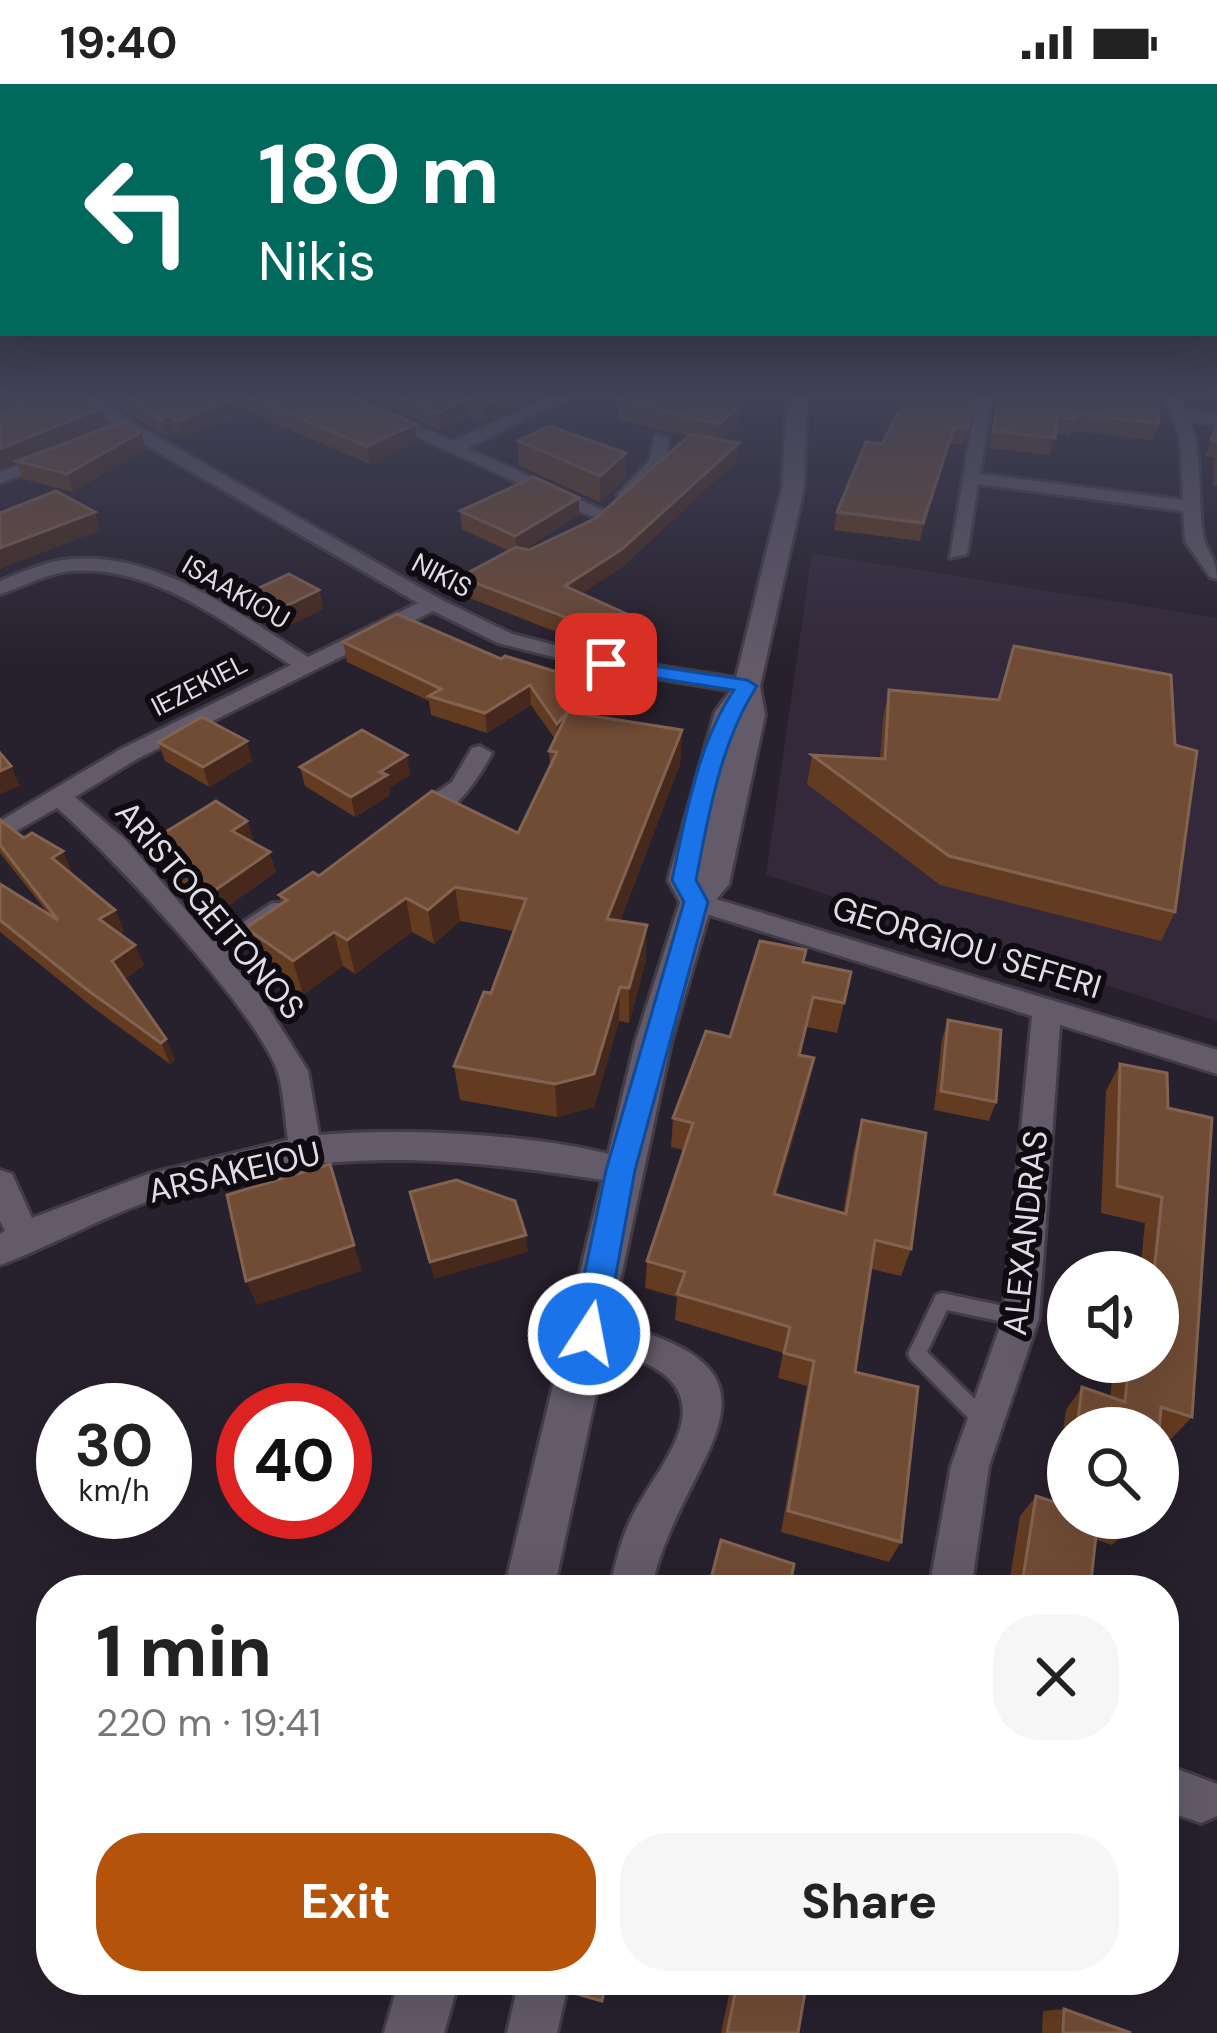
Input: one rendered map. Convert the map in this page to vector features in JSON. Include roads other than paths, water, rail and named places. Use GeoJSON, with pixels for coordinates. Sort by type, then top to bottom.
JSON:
{"type":"FeatureCollection","features":[{"type":"Feature","properties":{"kind":"street","name":"NIKIS"},"geometry":{"type":"LineString","coordinates":[[228,485],[433,603],[506,639],[549,652],[747,686]]}},
{"type":"Feature","properties":{"kind":"street"},"geometry":{"type":"LineString","coordinates":[[528,485],[592,518],[638,485]]}},
{"type":"Feature","properties":{"kind":"street"},"geometry":{"type":"LineString","coordinates":[[533,1575],[621,1170],[696,902],[713,884],[733,801],[752,715],[747,686],[793,485]]}},
{"type":"Feature","properties":{"kind":"street"},"geometry":{"type":"LineString","coordinates":[[957,554],[969,485]]}},
{"type":"Feature","properties":{"kind":"street"},"geometry":{"type":"LineString","coordinates":[[1023,485],[1193,507]]}},
{"type":"Feature","properties":{"kind":"street"},"geometry":{"type":"LineString","coordinates":[[1191,485],[1194,541],[1217,573]]}},
{"type":"Feature","properties":{"kind":"street","name":"ISAAKIOU"},"geometry":{"type":"LineString","coordinates":[[0,588],[53,568],[121,565],[158,579],[304,664]]}},
{"type":"Feature","properties":{"kind":"street","name":"IEZEKIEL"},"geometry":{"type":"LineString","coordinates":[[0,832],[304,664],[433,603]]}},
{"type":"Feature","properties":{"kind":"street"},"geometry":{"type":"LineString","coordinates":[[390,836],[462,787],[480,753]]}},
{"type":"Feature","properties":{"kind":"street","name":"ARISTOGEITONOS"},"geometry":{"type":"LineString","coordinates":[[58,796],[117,846],[252,1006],[293,1071],[305,1150]]}},
{"type":"Feature","properties":{"kind":"street"},"geometry":{"type":"LineString","coordinates":[[211,957],[310,890]]}},
{"type":"Feature","properties":{"kind":"street","name":"GEORGIOU SEFERI"},"geometry":{"type":"LineString","coordinates":[[696,902],[1217,1062]]}},
{"type":"Feature","properties":{"kind":"street","name":"ALEXANDRAS"},"geometry":{"type":"LineString","coordinates":[[952,1575],[970,1466],[1022,1318],[1046,1010]]}},
{"type":"Feature","properties":{"kind":"street","name":"ARSAKEIOU"},"geometry":{"type":"LineString","coordinates":[[12,1243],[207,1172],[305,1150],[410,1147],[520,1153],[621,1170]]}},
{"type":"Feature","properties":{"kind":"street"},"geometry":{"type":"LineString","coordinates":[[0,1184],[12,1243]]}},
{"type":"Feature","properties":{"kind":"street"},"geometry":{"type":"LineString","coordinates":[[589,1334],[670,1357],[697,1378],[705,1401],[705,1423],[646,1531],[634,1575]]}},
{"type":"Feature","properties":{"kind":"street"},"geometry":{"type":"LineString","coordinates":[[414,2033],[425,1995]]}},
{"type":"Feature","properties":{"kind":"street"},"geometry":{"type":"LineString","coordinates":[[532,2033],[541,1995]]}},
{"type":"Feature","properties":{"kind":"lane"},"geometry":{"type":"LineString","coordinates":[[985,1420],[917,1354],[942,1301],[1022,1318]]}}]}
